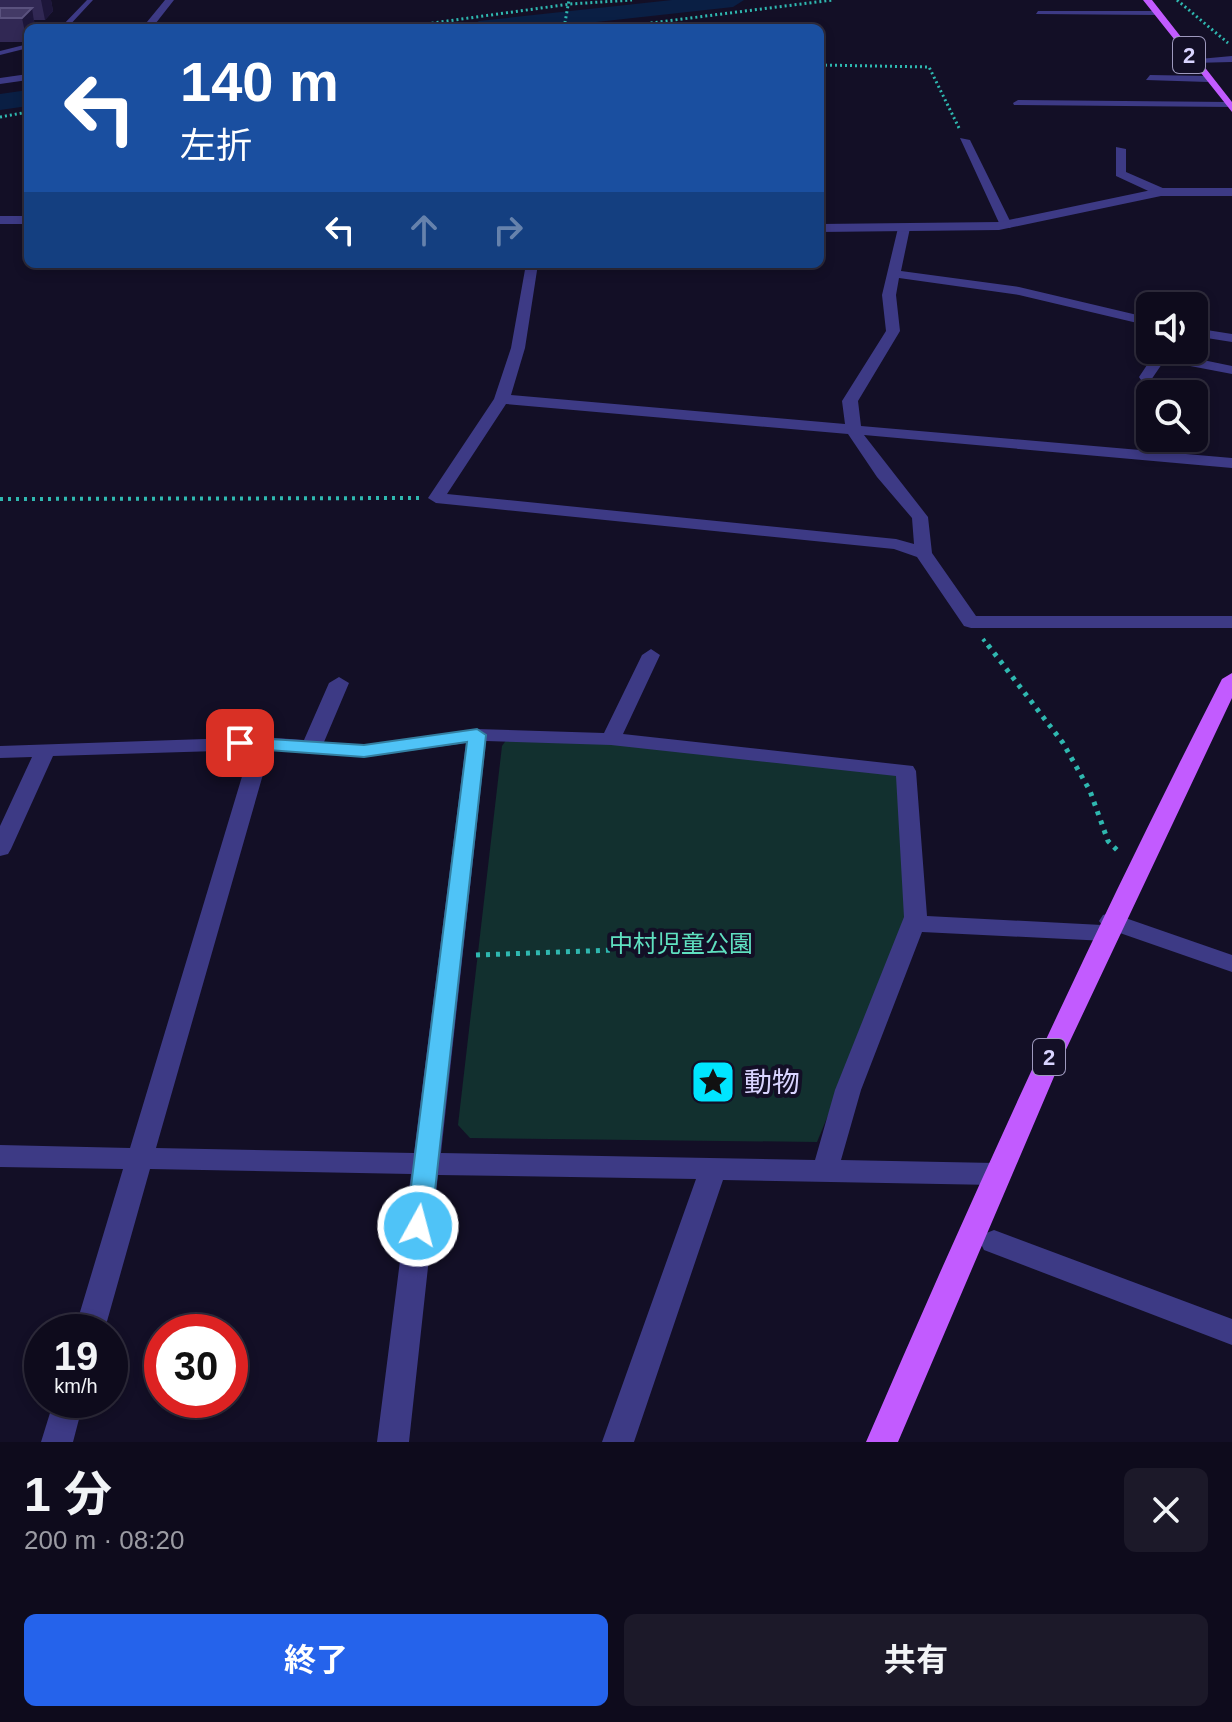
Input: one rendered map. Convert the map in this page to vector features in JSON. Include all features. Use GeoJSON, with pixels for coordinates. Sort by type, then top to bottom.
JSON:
{"type":"FeatureCollection","features":[{"type":"Feature","properties":{"kind":"main road","name":"2"},"geometry":{"type":"LineString","coordinates":[[1147,0],[1231,107]]}},
{"type":"Feature","properties":{"kind":"main road","name":"2"},"geometry":{"type":"LineString","coordinates":[[882,1442],[995,1174],[1135,868],[1232,679]]}},
{"type":"Feature","properties":{"kind":"street"},"geometry":{"type":"LineString","coordinates":[[150,24],[170,0]]}},
{"type":"Feature","properties":{"kind":"street"},"geometry":{"type":"LineString","coordinates":[[1193,60],[1232,59]]}},
{"type":"Feature","properties":{"kind":"street"},"geometry":{"type":"LineString","coordinates":[[1140,64],[1168,105]]}},
{"type":"Feature","properties":{"kind":"street"},"geometry":{"type":"LineString","coordinates":[[0,81],[24,78]]}},
{"type":"Feature","properties":{"kind":"street"},"geometry":{"type":"LineString","coordinates":[[1150,78],[1208,79]]}},
{"type":"Feature","properties":{"kind":"street"},"geometry":{"type":"LineString","coordinates":[[1018,103],[1231,107]]}},
{"type":"Feature","properties":{"kind":"street"},"geometry":{"type":"LineString","coordinates":[[964,140],[1006,225]]}},
{"type":"Feature","properties":{"kind":"street"},"geometry":{"type":"LineString","coordinates":[[1120,149],[1120,174],[1161,192]]}},
{"type":"Feature","properties":{"kind":"street"},"geometry":{"type":"LineString","coordinates":[[824,228],[1006,225],[1161,192],[1232,192]]}},
{"type":"Feature","properties":{"kind":"street"},"geometry":{"type":"LineString","coordinates":[[0,220],[24,220]]}},
{"type":"Feature","properties":{"kind":"street"},"geometry":{"type":"LineString","coordinates":[[904,228],[889,295],[893,331],[850,401],[854,432],[883,474],[920,517],[923,553],[971,622],[1232,622]]}},
{"type":"Feature","properties":{"kind":"street"},"geometry":{"type":"LineString","coordinates":[[531,268],[518,348],[502,399],[436,498],[896,544],[923,553]]}},
{"type":"Feature","properties":{"kind":"street"},"geometry":{"type":"LineString","coordinates":[[896,274],[1019,291],[1136,319]]}},
{"type":"Feature","properties":{"kind":"street"},"geometry":{"type":"LineString","coordinates":[[1208,334],[1232,338]]}},
{"type":"Feature","properties":{"kind":"street"},"geometry":{"type":"LineString","coordinates":[[1146,377],[1155,364]]}},
{"type":"Feature","properties":{"kind":"street"},"geometry":{"type":"LineString","coordinates":[[1207,364],[1232,370]]}},
{"type":"Feature","properties":{"kind":"street"},"geometry":{"type":"LineString","coordinates":[[502,399],[1232,463]]}},
{"type":"Feature","properties":{"kind":"street"},"geometry":{"type":"LineString","coordinates":[[611,739],[651,655]]}},
{"type":"Feature","properties":{"kind":"street"},"geometry":{"type":"LineString","coordinates":[[311,747],[339,683]]}},
{"type":"Feature","properties":{"kind":"street"},"geometry":{"type":"LineString","coordinates":[[393,1442],[477,735]]}},
{"type":"Feature","properties":{"kind":"street"},"geometry":{"type":"LineString","coordinates":[[0,752],[262,743],[364,751],[477,735],[611,739],[906,771],[916,917],[848,1090],[825,1171]]}},
{"type":"Feature","properties":{"kind":"street"},"geometry":{"type":"LineString","coordinates":[[94,1314],[262,743]]}},
{"type":"Feature","properties":{"kind":"street"},"geometry":{"type":"LineString","coordinates":[[0,849],[45,752]]}},
{"type":"Feature","properties":{"kind":"street"},"geometry":{"type":"LineString","coordinates":[[913,923],[1108,927],[1232,964]]}},
{"type":"Feature","properties":{"kind":"street"},"geometry":{"type":"LineString","coordinates":[[0,1156],[995,1174]]}},
{"type":"Feature","properties":{"kind":"street"},"geometry":{"type":"LineString","coordinates":[[618,1442],[713,1169]]}},
{"type":"Feature","properties":{"kind":"street"},"geometry":{"type":"LineString","coordinates":[[994,1242],[1232,1332]]}},
{"type":"Feature","properties":{"kind":"street"},"geometry":{"type":"LineString","coordinates":[[57,1442],[64,1418]]}},
{"type":"Feature","properties":{"kind":"lane"},"geometry":{"type":"LineString","coordinates":[[67,24],[90,0]]}},
{"type":"Feature","properties":{"kind":"lane"},"geometry":{"type":"LineString","coordinates":[[1038,13],[1157,13]]}},
{"type":"Feature","properties":{"kind":"lane"},"geometry":{"type":"LineString","coordinates":[[0,53],[24,47]]}},
{"type":"Feature","properties":{"kind":"path"},"geometry":{"type":"LineString","coordinates":[[424,24],[570,2],[632,0]]}},
{"type":"Feature","properties":{"kind":"path"},"geometry":{"type":"LineString","coordinates":[[643,24],[833,0]]}},
{"type":"Feature","properties":{"kind":"path"},"geometry":{"type":"LineString","coordinates":[[1177,0],[1232,46]]}},
{"type":"Feature","properties":{"kind":"path"},"geometry":{"type":"LineString","coordinates":[[565,24],[570,2]]}},
{"type":"Feature","properties":{"kind":"path"},"geometry":{"type":"LineString","coordinates":[[824,65],[929,67],[964,140]]}},
{"type":"Feature","properties":{"kind":"path"},"geometry":{"type":"LineString","coordinates":[[0,117],[24,113]]}},
{"type":"Feature","properties":{"kind":"path"},"geometry":{"type":"LineString","coordinates":[[0,499],[436,498]]}},
{"type":"Feature","properties":{"kind":"path"},"geometry":{"type":"LineString","coordinates":[[971,622],[1004,671],[1063,743],[1090,791],[1108,841],[1135,868]]}},
{"type":"Feature","properties":{"kind":"path"},"geometry":{"type":"LineString","coordinates":[[450,956],[615,950]]}},
{"type":"Feature","properties":{"kind":"green space","name":"中村児童公園"},"geometry":{"type":"Polygon","coordinates":[[[530,734],[898,775],[910,917],[817,1142],[470,1138],[458,1125],[502,746],[509,736],[530,734]]]}},
{"type":"Feature","properties":{"kind":"building"},"geometry":{"type":"Polygon","coordinates":[[[0,8],[32,8],[22,18],[0,18],[0,8]]]}},
{"type":"Feature","properties":{"kind":"waterway"},"geometry":{"type":"LineString","coordinates":[[515,24],[733,0]]}},
{"type":"Feature","properties":{"kind":"waterway"},"geometry":{"type":"LineString","coordinates":[[0,102],[24,99]]}},
{"type":"Feature","properties":{"kind":"place","name":"動物"},"geometry":{"type":"Point","coordinates":[713,1082]}},
{"type":"Feature","properties":{"kind":"route"},"geometry":{"type":"LineString","coordinates":[[240,743],[364,751],[477,735],[418,1226]]}}]}
